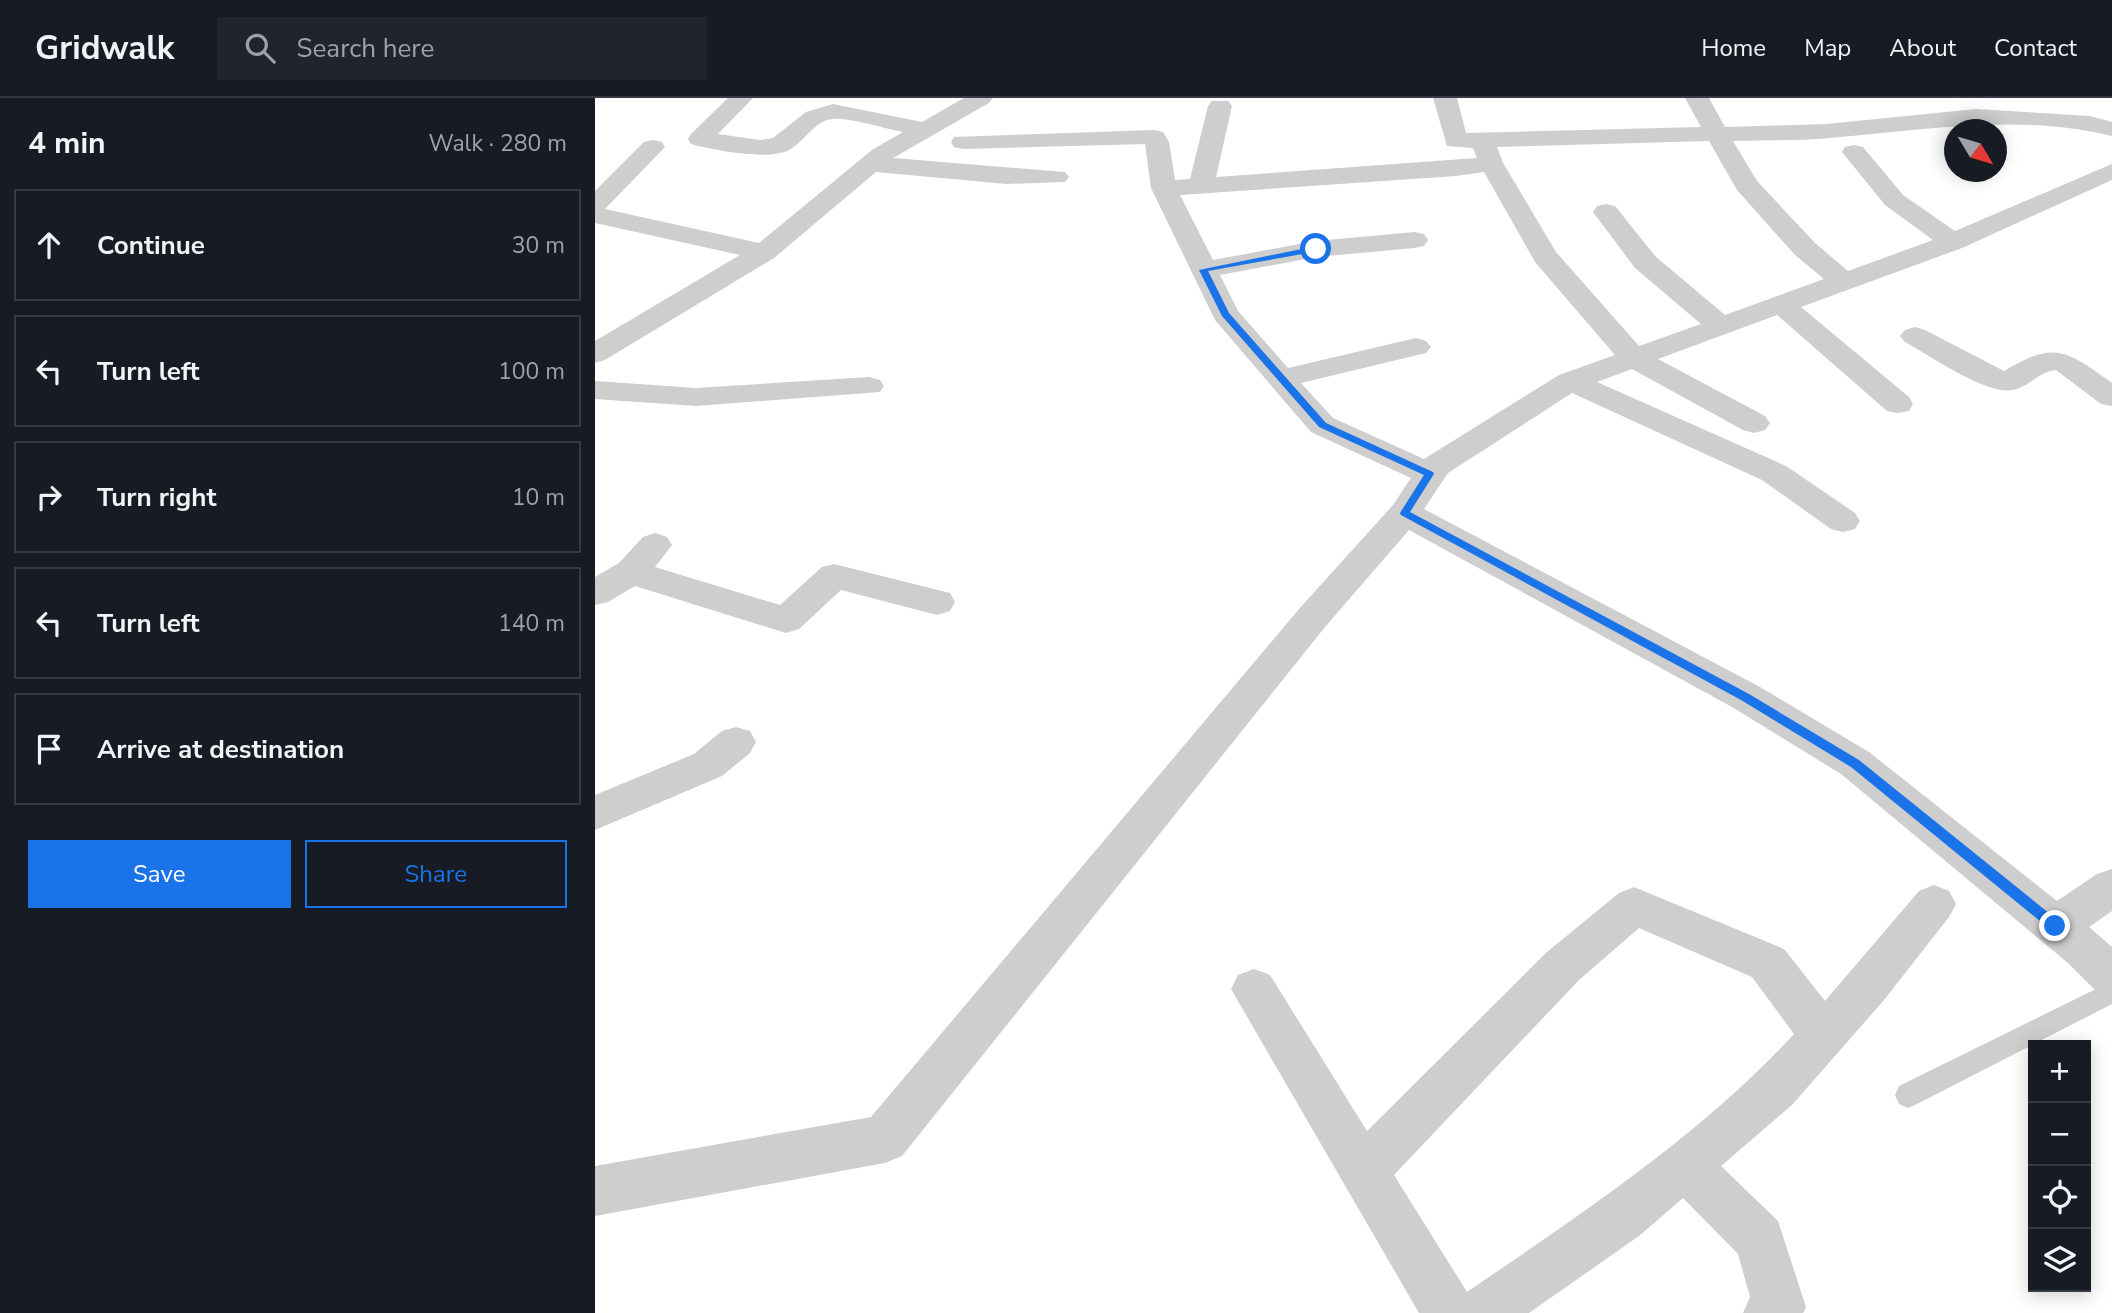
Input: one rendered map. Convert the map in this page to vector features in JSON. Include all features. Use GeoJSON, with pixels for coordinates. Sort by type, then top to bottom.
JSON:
{"type":"FeatureCollection","features":[{"type":"Feature","properties":{"kind":"street"},"geometry":{"type":"LineString","coordinates":[[741,98],[700,139],[760,147],[780,145],[814,117],[833,111],[927,130]]}},
{"type":"Feature","properties":{"kind":"street"},"geometry":{"type":"LineString","coordinates":[[1445,98],[1456,141],[1487,152],[1545,256],[1633,358],[1754,423]]}},
{"type":"Feature","properties":{"kind":"street"},"geometry":{"type":"LineString","coordinates":[[1697,98],[1747,185],[1805,249],[1843,281]]}},
{"type":"Feature","properties":{"kind":"street"},"geometry":{"type":"LineString","coordinates":[[595,354],[764,252],[871,164],[974,99]]}},
{"type":"Feature","properties":{"kind":"street"},"geometry":{"type":"LineString","coordinates":[[1201,186],[1220,106]]}},
{"type":"Feature","properties":{"kind":"street"},"geometry":{"type":"LineString","coordinates":[[1164,188],[1456,169],[1487,152],[1718,133],[1826,131],[1976,116],[2090,123],[2112,129]]}},
{"type":"Feature","properties":{"kind":"street"},"geometry":{"type":"LineString","coordinates":[[963,142],[1154,137],[1164,188],[1225,314],[1322,425],[1429,474]]}},
{"type":"Feature","properties":{"kind":"street"},"geometry":{"type":"LineString","coordinates":[[595,205],[653,147]]}},
{"type":"Feature","properties":{"kind":"street"},"geometry":{"type":"LineString","coordinates":[[1854,152],[1894,200],[1953,242]]}},
{"type":"Feature","properties":{"kind":"street"},"geometry":{"type":"LineString","coordinates":[[871,164],[1007,176],[1056,177]]}},
{"type":"Feature","properties":{"kind":"street"},"geometry":{"type":"LineString","coordinates":[[595,1191],[885,1139],[1312,618],[1405,513],[1436,466],[1570,381],[2103,185]]}},
{"type":"Feature","properties":{"kind":"street"},"geometry":{"type":"LineString","coordinates":[[1606,212],[1645,262],[1721,326]]}},
{"type":"Feature","properties":{"kind":"street"},"geometry":{"type":"LineString","coordinates":[[595,215],[666,233],[764,252]]}},
{"type":"Feature","properties":{"kind":"street"},"geometry":{"type":"LineString","coordinates":[[1203,270],[1316,249],[1415,240]]}},
{"type":"Feature","properties":{"kind":"street"},"geometry":{"type":"LineString","coordinates":[[1781,304],[1898,404]]}},
{"type":"Feature","properties":{"kind":"street"},"geometry":{"type":"LineString","coordinates":[[1915,336],[1997,380],[2008,382],[2038,363],[2061,361],[2112,397]]}},
{"type":"Feature","properties":{"kind":"street"},"geometry":{"type":"LineString","coordinates":[[1282,378],[1416,346]]}},
{"type":"Feature","properties":{"kind":"street"},"geometry":{"type":"LineString","coordinates":[[1570,381],[1774,473],[1843,521]]}},
{"type":"Feature","properties":{"kind":"street"},"geometry":{"type":"LineString","coordinates":[[595,390],[696,397],[869,386]]}},
{"type":"Feature","properties":{"kind":"street"},"geometry":{"type":"LineString","coordinates":[[1405,513],[1745,697],[1855,763],[2084,949],[2112,977]]}},
{"type":"Feature","properties":{"kind":"street"},"geometry":{"type":"LineString","coordinates":[[595,593],[631,572],[655,545]]}},
{"type":"Feature","properties":{"kind":"street"},"geometry":{"type":"LineString","coordinates":[[631,572],[786,620],[834,576],[937,602]]}},
{"type":"Feature","properties":{"kind":"street"},"geometry":{"type":"LineString","coordinates":[[595,813],[708,765],[736,742]]}},
{"type":"Feature","properties":{"kind":"street"},"geometry":{"type":"LineString","coordinates":[[2055,926],[2112,887]]}},
{"type":"Feature","properties":{"kind":"street"},"geometry":{"type":"LineString","coordinates":[[1482,1313],[1621,1218],[1775,1089],[1868,986],[1934,904]]}},
{"type":"Feature","properties":{"kind":"street"},"geometry":{"type":"LineString","coordinates":[[1363,1171],[1563,966],[1633,906],[1768,963],[1823,1035]]}},
{"type":"Feature","properties":{"kind":"street"},"geometry":{"type":"LineString","coordinates":[[1254,989],[1449,1313]]}},
{"type":"Feature","properties":{"kind":"street"},"geometry":{"type":"LineString","coordinates":[[1685,1165],[1760,1239],[1779,1307],[1770,1313]]}},
{"type":"Feature","properties":{"kind":"lane"},"geometry":{"type":"LineString","coordinates":[[1908,1095],[2112,992]]}},
{"type":"Feature","properties":{"kind":"route"},"geometry":{"type":"LineString","coordinates":[[1316,249],[1203,270],[1225,314],[1322,425],[1429,474],[1405,513],[1745,697],[1855,763],[2055,926]]}}]}
